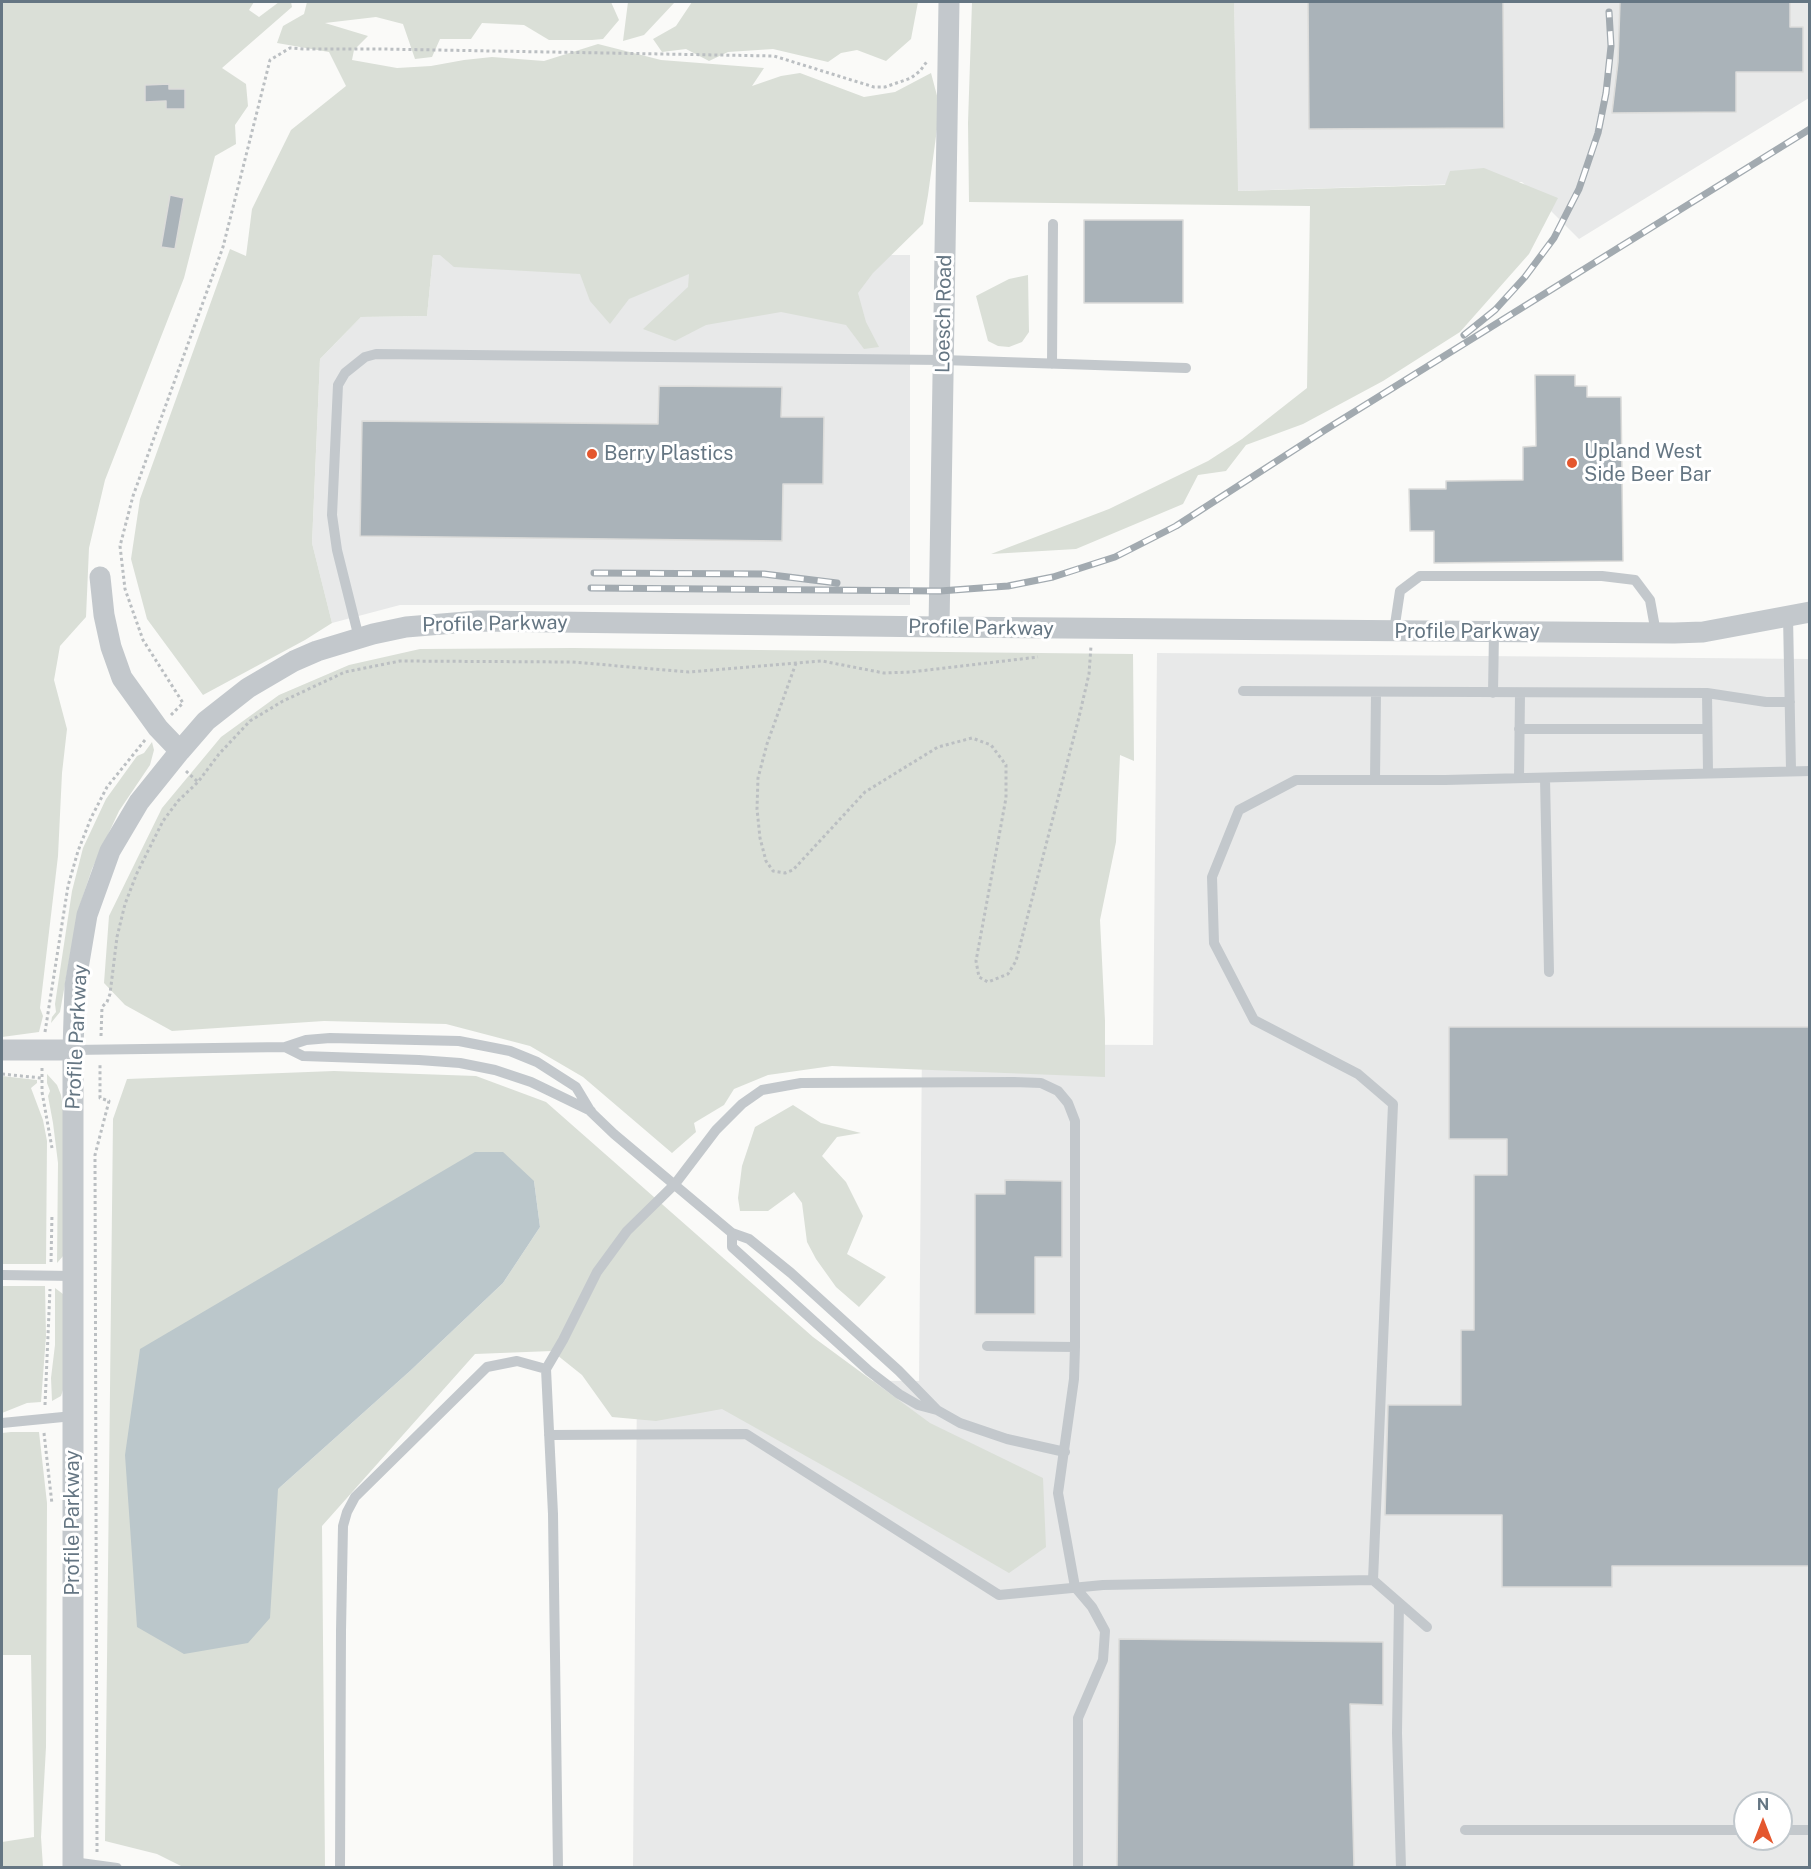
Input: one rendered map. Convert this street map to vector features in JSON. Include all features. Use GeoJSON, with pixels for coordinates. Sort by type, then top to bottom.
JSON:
{"type":"FeatureCollection","features":[{"type":"Feature","properties":{"kind":"street","name":"Loesch Road"},"geometry":{"type":"LineString","coordinates":[[939,627],[949,2]]}},
{"type":"Feature","properties":{"kind":"street"},"geometry":{"type":"LineString","coordinates":[[100,577],[104,615],[111,647],[123,678],[158,728],[180,751]]}},
{"type":"Feature","properties":{"kind":"street","name":"Profile Parkway"},"geometry":{"type":"LineString","coordinates":[[73,1865],[73,1050],[75,986],[87,915],[110,851],[139,802],[206,721],[268,675],[317,651],[359,638],[406,627],[478,621],[1656,633],[1703,632],[1809,612]]}},
{"type":"Feature","properties":{"kind":"street"},"geometry":{"type":"LineString","coordinates":[[2,1050],[73,1050]]}},
{"type":"Feature","properties":{"kind":"lane"},"geometry":{"type":"LineString","coordinates":[[1052,364],[1053,224]]}},
{"type":"Feature","properties":{"kind":"lane"},"geometry":{"type":"LineString","coordinates":[[359,638],[337,550],[332,515],[338,385],[345,373],[365,357],[376,354],[944,360],[1186,368]]}},
{"type":"Feature","properties":{"kind":"lane"},"geometry":{"type":"LineString","coordinates":[[1394,631],[1400,591],[1420,576],[1602,576],[1635,580],[1650,600],[1656,633]]}},
{"type":"Feature","properties":{"kind":"lane"},"geometry":{"type":"LineString","coordinates":[[1788,616],[1791,770]]}},
{"type":"Feature","properties":{"kind":"lane"},"geometry":{"type":"LineString","coordinates":[[1493,693],[1494,632]]}},
{"type":"Feature","properties":{"kind":"lane"},"geometry":{"type":"LineString","coordinates":[[1243,691],[1520,694],[1707,693],[1766,702],[1790,702]]}},
{"type":"Feature","properties":{"kind":"lane"},"geometry":{"type":"LineString","coordinates":[[1375,780],[1376,693]]}},
{"type":"Feature","properties":{"kind":"lane"},"geometry":{"type":"LineString","coordinates":[[1707,693],[1708,773]]}},
{"type":"Feature","properties":{"kind":"lane"},"geometry":{"type":"LineString","coordinates":[[1519,778],[1520,694]]}},
{"type":"Feature","properties":{"kind":"lane"},"geometry":{"type":"LineString","coordinates":[[1520,729],[1707,729]]}},
{"type":"Feature","properties":{"kind":"lane"},"geometry":{"type":"LineString","coordinates":[[1373,1580],[1393,1104],[1358,1074],[1254,1020],[1214,943],[1212,877],[1239,810],[1296,780],[1545,778],[1809,771]]}},
{"type":"Feature","properties":{"kind":"lane"},"geometry":{"type":"LineString","coordinates":[[1545,778],[1548,972]]}},
{"type":"Feature","properties":{"kind":"lane"},"geometry":{"type":"LineString","coordinates":[[73,1050],[285,1047],[306,1040],[330,1038],[459,1041],[510,1051],[537,1062],[576,1087],[591,1112],[614,1134],[732,1233],[750,1239],[791,1273],[899,1371],[937,1410]]}},
{"type":"Feature","properties":{"kind":"lane"},"geometry":{"type":"LineString","coordinates":[[285,1047],[303,1056],[440,1061],[495,1070],[531,1082],[591,1112]]}},
{"type":"Feature","properties":{"kind":"lane"},"geometry":{"type":"LineString","coordinates":[[558,1868],[553,1514],[546,1370],[597,1272],[627,1231],[675,1184],[716,1130],[742,1104],[762,1090],[801,1083],[1041,1083],[1058,1091],[1068,1103],[1075,1120],[1074,1379],[1058,1493],[1075,1587],[1092,1607],[1105,1630],[1103,1660],[1078,1718],[1078,1868]]}},
{"type":"Feature","properties":{"kind":"lane"},"geometry":{"type":"LineString","coordinates":[[732,1233],[732,1247],[869,1371],[899,1394],[918,1405],[937,1410],[960,1423],[998,1436],[1065,1452]]}},
{"type":"Feature","properties":{"kind":"lane"},"geometry":{"type":"LineString","coordinates":[[2,1275],[73,1276]]}},
{"type":"Feature","properties":{"kind":"lane"},"geometry":{"type":"LineString","coordinates":[[987,1346],[1075,1347]]}},
{"type":"Feature","properties":{"kind":"lane"},"geometry":{"type":"LineString","coordinates":[[340,1868],[341,1631],[344,1526],[347,1512],[356,1497],[487,1367],[517,1361],[546,1370]]}},
{"type":"Feature","properties":{"kind":"lane"},"geometry":{"type":"LineString","coordinates":[[2,1423],[73,1416]]}},
{"type":"Feature","properties":{"kind":"lane"},"geometry":{"type":"LineString","coordinates":[[549,1435],[746,1434],[999,1595],[1103,1585],[1373,1580],[1427,1627]]}},
{"type":"Feature","properties":{"kind":"lane"},"geometry":{"type":"LineString","coordinates":[[1399,1603],[1397,1733],[1401,1868]]}},
{"type":"Feature","properties":{"kind":"lane"},"geometry":{"type":"LineString","coordinates":[[1465,1830],[1733,1830]]}},
{"type":"Feature","properties":{"kind":"lane"},"geometry":{"type":"LineString","coordinates":[[1793,1830],[1809,1830]]}},
{"type":"Feature","properties":{"kind":"lane"},"geometry":{"type":"LineString","coordinates":[[73,1865],[117,1868]]}},
{"type":"Feature","properties":{"kind":"path"},"geometry":{"type":"LineString","coordinates":[[796,663],[767,744],[758,778],[757,809],[760,838],[766,861],[774,871],[785,873],[793,870],[865,792],[938,747],[972,738],[991,745],[1006,765],[1006,798],[976,961],[979,977],[988,982],[1008,974],[1016,962],[1089,674],[1092,629]]}},
{"type":"Feature","properties":{"kind":"path"},"geometry":{"type":"LineString","coordinates":[[107,1002],[112,985],[117,938],[125,904],[136,873],[163,820],[178,801],[198,782],[219,753],[250,721],[282,701],[345,672],[400,661],[572,662],[689,672],[822,661],[884,673],[1038,657]]}},
{"type":"Feature","properties":{"kind":"path"},"geometry":{"type":"LineString","coordinates":[[2,1074],[41,1078]]}},
{"type":"Feature","properties":{"kind":"path"},"geometry":{"type":"LineString","coordinates":[[97,1844],[95,1155],[109,1101]]}},
{"type":"Feature","properties":{"kind":"shaded area"},"geometry":{"type":"Polygon","coordinates":[[[2,2],[254,2],[249,10],[259,17],[279,2],[291,2],[292,7],[222,68],[246,84],[248,106],[235,125],[236,144],[215,156],[184,278],[105,480],[89,548],[86,617],[60,646],[54,680],[67,729],[62,773],[58,856],[40,1008],[43,1016],[39,1032],[2,1037],[2,2]]]}},
{"type":"Feature","properties":{"kind":"shaded area"},"geometry":{"type":"Polygon","coordinates":[[[307,2],[611,2],[619,20],[603,39],[592,40],[549,40],[524,25],[482,23],[471,39],[440,39],[432,57],[415,59],[403,24],[376,17],[325,23],[368,36],[354,50],[352,60],[397,68],[431,66],[492,57],[544,61],[598,44],[661,60],[764,68],[752,86],[781,76],[800,73],[864,97],[895,92],[931,73],[940,107],[928,195],[923,224],[873,273],[858,293],[866,322],[879,347],[864,349],[846,325],[781,312],[706,325],[675,341],[643,329],[688,287],[689,274],[629,299],[610,324],[590,301],[580,274],[454,267],[440,255],[433,255],[427,316],[361,317],[320,359],[312,543],[332,623],[203,695],[147,619],[131,559],[140,499],[230,249],[246,256],[252,209],[291,130],[346,86],[329,52],[277,43],[283,26],[304,14],[307,2]]]}},
{"type":"Feature","properties":{"kind":"shaded area"},"geometry":{"type":"Polygon","coordinates":[[[628,2],[675,2],[644,35],[623,41],[628,2]]]}},
{"type":"Feature","properties":{"kind":"shaded area"},"geometry":{"type":"Polygon","coordinates":[[[692,2],[918,2],[911,39],[886,61],[857,50],[841,53],[828,62],[773,49],[728,52],[709,61],[686,49],[662,52],[653,39],[676,26],[692,2]]]}},
{"type":"Feature","properties":{"kind":"shaded area"},"geometry":{"type":"Polygon","coordinates":[[[972,2],[1234,2],[1238,191],[1445,185],[1450,171],[1484,168],[1558,198],[1529,254],[1460,332],[1383,381],[1303,424],[1246,445],[1226,471],[1198,475],[1183,504],[1076,549],[991,554],[1109,509],[1208,461],[1242,439],[1307,388],[1310,206],[969,202],[968,123],[972,2]]]}},
{"type":"Feature","properties":{"kind":"shaded area"},"geometry":{"type":"Polygon","coordinates":[[[1234,2],[1809,2],[1809,98],[1579,239],[1522,182],[1237,191],[1234,2]]]}},
{"type":"Feature","properties":{"kind":"shaded area"},"geometry":{"type":"Polygon","coordinates":[[[433,255],[910,255],[910,605],[400,605],[332,623],[312,543],[320,359],[361,317],[427,316],[433,255]]]}},
{"type":"Feature","properties":{"kind":"shaded area"},"geometry":{"type":"Polygon","coordinates":[[[1028,275],[1029,332],[1022,342],[1009,347],[998,346],[988,341],[976,296],[1009,279],[1028,275]]]}},
{"type":"Feature","properties":{"kind":"shaded area"},"geometry":{"type":"Polygon","coordinates":[[[573,648],[1133,654],[1134,761],[1120,755],[1116,842],[1100,920],[1105,1077],[832,1066],[768,1075],[734,1089],[724,1105],[694,1123],[696,1132],[672,1153],[583,1077],[530,1046],[446,1024],[324,1021],[172,1031],[125,1005],[104,983],[109,916],[162,808],[221,737],[279,695],[349,665],[420,649],[573,648]]]}},
{"type":"Feature","properties":{"kind":"shaded area"},"geometry":{"type":"Polygon","coordinates":[[[1157,653],[1809,659],[1809,1867],[633,1868],[637,1379],[919,1381],[922,1044],[1153,1045],[1157,653]]]}},
{"type":"Feature","properties":{"kind":"shaded area"},"geometry":{"type":"Polygon","coordinates":[[[152,742],[154,750],[150,765],[119,811],[92,869],[78,911],[60,1012],[51,1023],[56,1012],[55,1004],[72,891],[83,848],[106,799],[137,756],[144,753],[152,742]]]}},
{"type":"Feature","properties":{"kind":"shaded area"},"geometry":{"type":"Polygon","coordinates":[[[334,1071],[476,1076],[546,1102],[813,1337],[930,1423],[1043,1478],[1046,1547],[1009,1573],[722,1409],[656,1421],[612,1417],[582,1375],[552,1351],[475,1354],[322,1526],[325,1867],[183,1867],[157,1854],[105,1841],[113,1119],[127,1079],[334,1071]],[[534,1181],[278,1489],[410,1371],[503,1283],[540,1227],[534,1181]]]}},
{"type":"Feature","properties":{"kind":"shaded area"},"geometry":{"type":"Polygon","coordinates":[[[47,1074],[57,1085],[64,1114],[64,1255],[57,1263],[58,1163],[47,1074]]]}},
{"type":"Feature","properties":{"kind":"shaded area"},"geometry":{"type":"Polygon","coordinates":[[[2,1076],[37,1080],[31,1088],[43,1120],[47,1141],[46,1264],[2,1264],[2,1076]]]}},
{"type":"Feature","properties":{"kind":"shaded area"},"geometry":{"type":"Polygon","coordinates":[[[793,1105],[821,1123],[861,1133],[837,1137],[822,1156],[846,1182],[863,1216],[847,1254],[886,1277],[859,1307],[836,1287],[816,1259],[807,1242],[802,1203],[794,1192],[768,1211],[740,1211],[738,1198],[742,1166],[755,1127],[793,1105]]]}},
{"type":"Feature","properties":{"kind":"shaded area"},"geometry":{"type":"Polygon","coordinates":[[[475,1152],[503,1152],[534,1181],[540,1227],[503,1283],[410,1371],[278,1489],[270,1618],[248,1643],[184,1654],[137,1627],[125,1455],[140,1349],[475,1152]]]}},
{"type":"Feature","properties":{"kind":"shaded area"},"geometry":{"type":"Polygon","coordinates":[[[2,1286],[45,1286],[46,1336],[41,1402],[27,1403],[2,1413],[2,1286]]]}},
{"type":"Feature","properties":{"kind":"shaded area"},"geometry":{"type":"Polygon","coordinates":[[[55,1288],[63,1294],[64,1387],[61,1396],[52,1401],[51,1378],[55,1345],[55,1288]]]}},
{"type":"Feature","properties":{"kind":"shaded area"},"geometry":{"type":"Polygon","coordinates":[[[39,1432],[47,1503],[46,1747],[41,1837],[43,1867],[2,1867],[2,1842],[34,1837],[31,1655],[2,1655],[2,1433],[39,1432]]]}},
{"type":"Feature","properties":{"kind":"building"},"geometry":{"type":"Polygon","coordinates":[[[1308,2],[1503,2],[1504,128],[1309,129],[1308,2]]]}},
{"type":"Feature","properties":{"kind":"building"},"geometry":{"type":"Polygon","coordinates":[[[1620,2],[1790,2],[1790,27],[1803,27],[1803,72],[1736,72],[1736,112],[1612,113],[1618,62],[1620,2]]]}},
{"type":"Feature","properties":{"kind":"building"},"geometry":{"type":"Polygon","coordinates":[[[169,84],[169,89],[185,89],[185,109],[166,109],[166,101],[145,102],[145,85],[169,84]]]}},
{"type":"Feature","properties":{"kind":"building"},"geometry":{"type":"Polygon","coordinates":[[[170,195],[184,198],[175,249],[161,247],[170,195]]]}},
{"type":"Feature","properties":{"kind":"building"},"geometry":{"type":"Polygon","coordinates":[[[1084,220],[1183,220],[1183,303],[1084,303],[1084,220]]]}},
{"type":"Feature","properties":{"kind":"building","name":"Upland West Side Beer Bar"},"geometry":{"type":"Polygon","coordinates":[[[1535,375],[1575,375],[1575,386],[1587,386],[1587,397],[1621,397],[1623,561],[1434,563],[1434,531],[1410,531],[1409,489],[1446,489],[1446,481],[1523,480],[1523,447],[1536,446],[1535,375]]]}},
{"type":"Feature","properties":{"kind":"building","name":"Berry Plastics"},"geometry":{"type":"Polygon","coordinates":[[[659,386],[782,387],[781,417],[824,417],[823,484],[783,484],[782,541],[360,536],[362,421],[658,424],[659,386]]]}},
{"type":"Feature","properties":{"kind":"building"},"geometry":{"type":"Polygon","coordinates":[[[1449,1027],[1809,1027],[1809,1566],[1612,1566],[1612,1587],[1502,1587],[1502,1515],[1385,1515],[1388,1405],[1461,1405],[1461,1330],[1474,1330],[1474,1175],[1507,1175],[1507,1139],[1449,1139],[1449,1027]]]}},
{"type":"Feature","properties":{"kind":"building"},"geometry":{"type":"Polygon","coordinates":[[[1005,1180],[1062,1181],[1062,1257],[1035,1257],[1035,1314],[975,1314],[975,1194],[1005,1194],[1005,1180]]]}},
{"type":"Feature","properties":{"kind":"building"},"geometry":{"type":"Polygon","coordinates":[[[1119,1639],[1383,1642],[1383,1705],[1350,1704],[1354,1868],[1117,1868],[1119,1639]]]}},
{"type":"Feature","properties":{"kind":"railway"},"geometry":{"type":"LineString","coordinates":[[1464,335],[1495,310],[1525,277],[1554,238],[1579,189],[1598,133],[1606,93],[1611,46],[1609,12]]}},
{"type":"Feature","properties":{"kind":"railway"},"geometry":{"type":"LineString","coordinates":[[591,588],[940,591],[1008,586],[1053,577],[1115,557],[1176,526],[1325,430],[1810,129]]}},
{"type":"Feature","properties":{"kind":"railway"},"geometry":{"type":"LineString","coordinates":[[594,573],[764,574],[837,583]]}},
{"type":"Feature","properties":{"kind":"place","name":"Berry Plastics"},"geometry":{"type":"Point","coordinates":[592,454]}},
{"type":"Feature","properties":{"kind":"place","name":"Upland West Side Beer Bar"},"geometry":{"type":"Point","coordinates":[1572,463]}}]}
